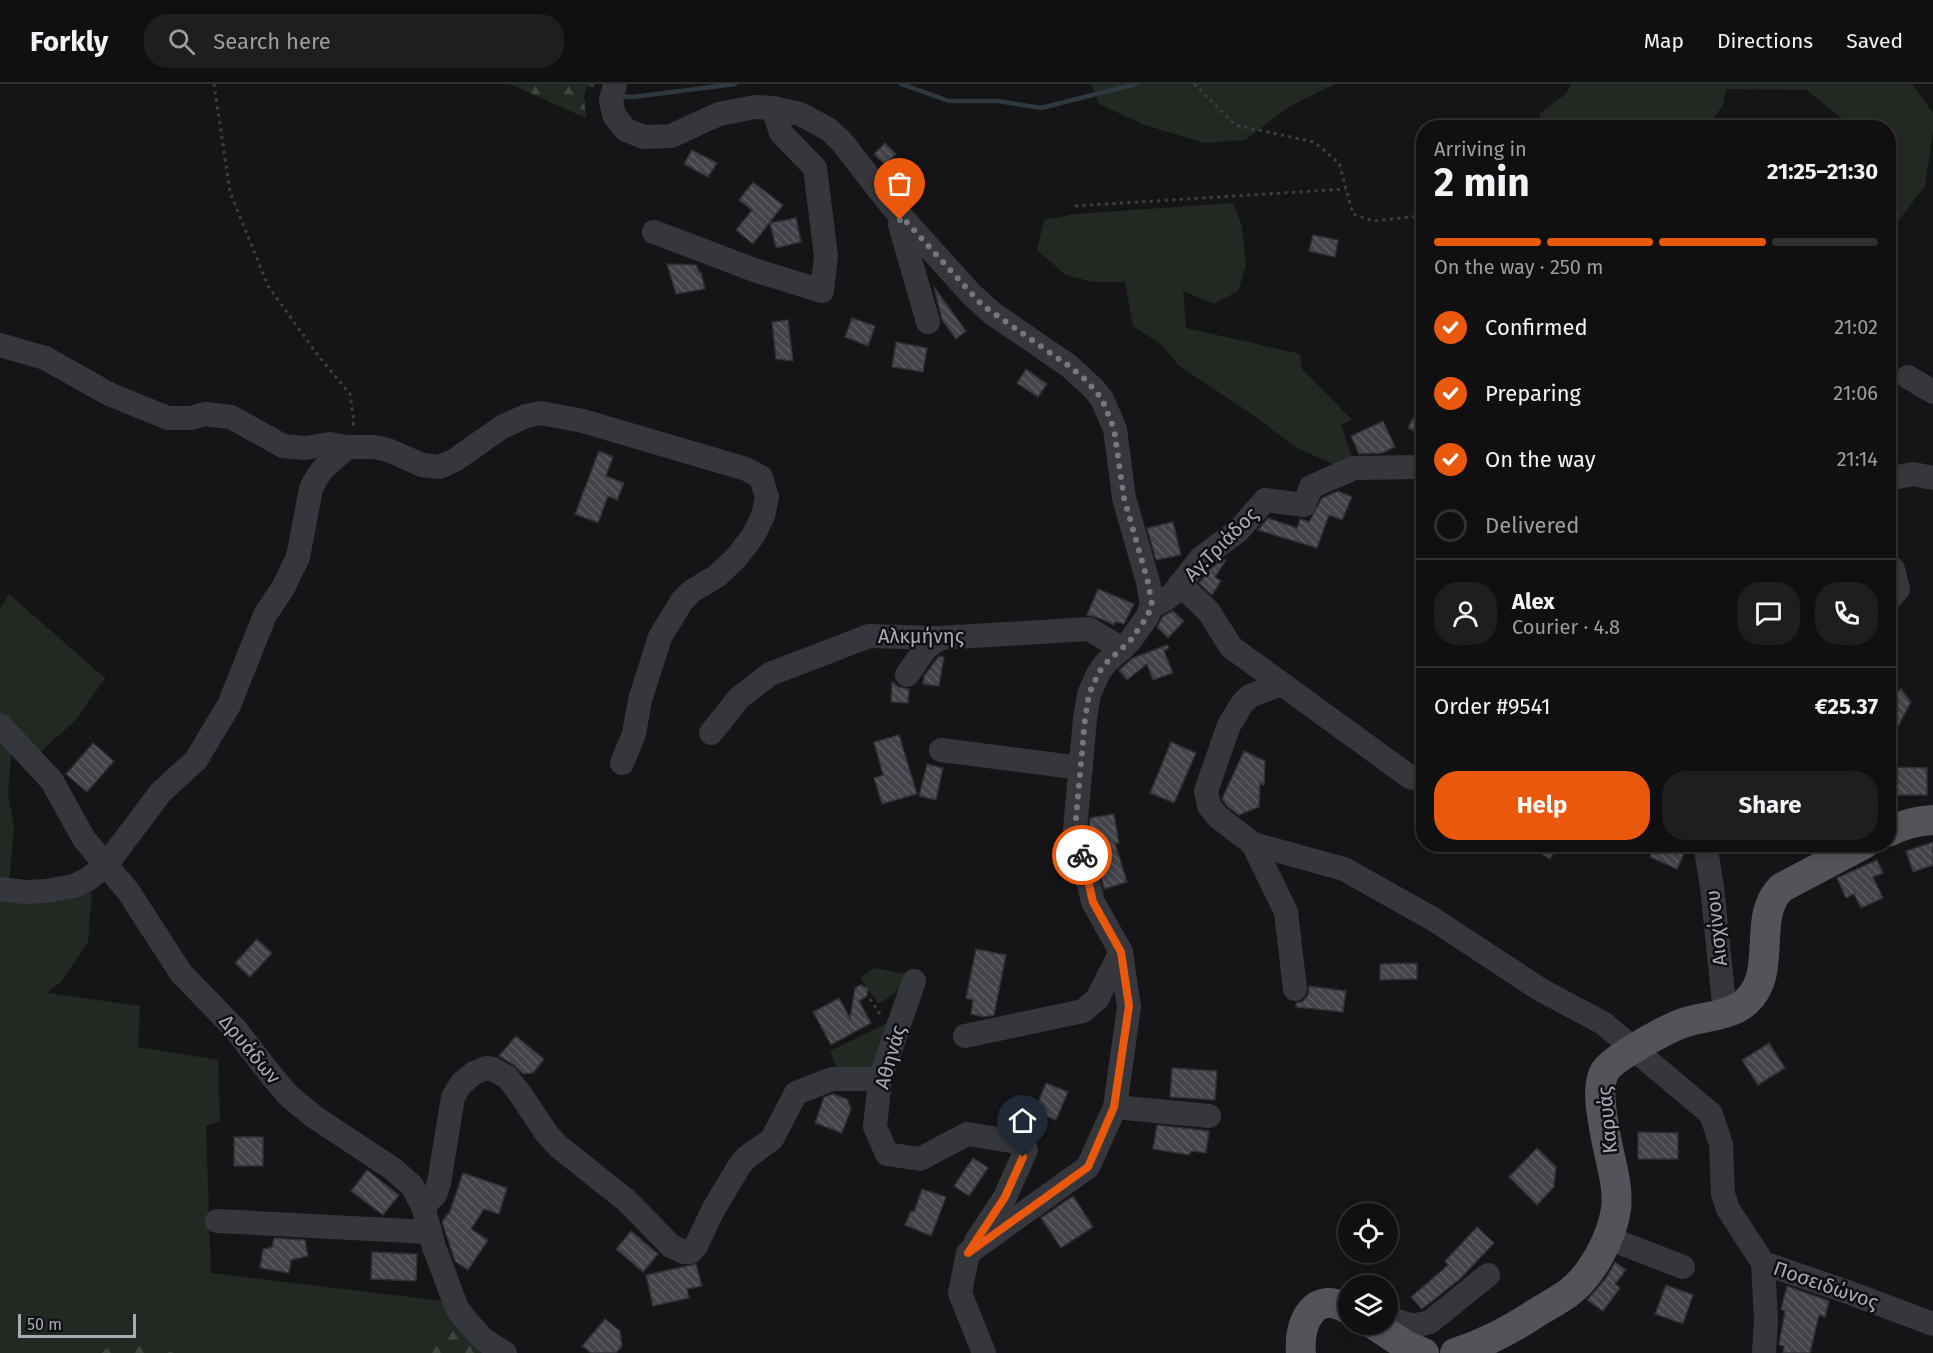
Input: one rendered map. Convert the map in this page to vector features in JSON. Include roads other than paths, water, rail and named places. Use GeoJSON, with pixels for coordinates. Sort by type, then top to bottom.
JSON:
{"type":"FeatureCollection","features":[{"type":"Feature","properties":{"kind":"main road"},"geometry":{"type":"LineString","coordinates":[[1896,828],[1918,821],[1933,820]]}},
{"type":"Feature","properties":{"kind":"main road","name":"Καρυάς"},"geometry":{"type":"LineString","coordinates":[[1455,1353],[1484,1344],[1507,1332],[1568,1293],[1600,1255],[1608,1238],[1616,1209],[1616,1192],[1603,1121],[1602,1080],[1610,1065],[1684,1022],[1725,1013],[1746,1002],[1755,991],[1763,963],[1766,923],[1774,895],[1781,888],[1849,852]]}},
{"type":"Feature","properties":{"kind":"main road"},"geometry":{"type":"LineString","coordinates":[[1301,1353],[1302,1330],[1308,1317],[1316,1307],[1324,1302],[1338,1304]]}},
{"type":"Feature","properties":{"kind":"main road"},"geometry":{"type":"LineString","coordinates":[[1390,1335],[1424,1353]]}},
{"type":"Feature","properties":{"kind":"street"},"geometry":{"type":"LineString","coordinates":[[615,84],[611,101],[614,115],[626,130],[644,137],[671,136],[727,112],[754,107],[773,108],[811,119],[828,129],[841,141],[902,217],[982,305],[1086,380],[1102,399],[1117,438],[1123,491],[1152,605],[1147,617],[1122,649],[1101,669],[1089,694],[1075,829],[1093,902],[1121,952],[1129,1006],[1114,1107],[1088,1167],[968,1253],[960,1293],[984,1353]]}},
{"type":"Feature","properties":{"kind":"street"},"geometry":{"type":"LineString","coordinates":[[654,232],[757,271],[822,291],[826,256],[815,168],[781,133],[773,108]]}},
{"type":"Feature","properties":{"kind":"street"},"geometry":{"type":"LineString","coordinates":[[902,217],[900,224],[928,322]]}},
{"type":"Feature","properties":{"kind":"street"},"geometry":{"type":"LineString","coordinates":[[0,345],[45,358],[109,394],[168,418],[219,414],[231,417],[283,446],[305,448],[330,444],[346,447],[375,447],[388,450],[422,465],[439,467],[454,460],[502,427],[541,413],[594,424],[746,469],[761,477],[767,496],[763,516],[753,536],[737,557],[717,576],[692,591],[682,601],[660,637],[640,700],[634,734],[622,763]]}},
{"type":"Feature","properties":{"kind":"street"},"geometry":{"type":"LineString","coordinates":[[1908,377],[1933,392]]}},
{"type":"Feature","properties":{"kind":"street"},"geometry":{"type":"LineString","coordinates":[[0,889],[26,892],[65,889],[88,879],[106,865],[161,792],[196,760],[218,725],[233,695],[265,615],[283,588],[298,557],[308,499],[315,479],[324,466],[346,447]]}},
{"type":"Feature","properties":{"kind":"street","name":"Αγ.Τριάδος"},"geometry":{"type":"LineString","coordinates":[[1152,605],[1166,599],[1206,553],[1239,530],[1264,500],[1305,505],[1311,487],[1354,468],[1416,467]]}},
{"type":"Feature","properties":{"kind":"street"},"geometry":{"type":"LineString","coordinates":[[1896,477],[1912,474],[1933,478]]}},
{"type":"Feature","properties":{"kind":"street"},"geometry":{"type":"LineString","coordinates":[[1180,584],[1209,612],[1231,647],[1410,777],[1416,779]]}},
{"type":"Feature","properties":{"kind":"street","name":"Αλκμήνης"},"geometry":{"type":"LineString","coordinates":[[711,733],[739,698],[770,674],[869,636],[940,638],[1089,629],[1122,649]]}},
{"type":"Feature","properties":{"kind":"street"},"geometry":{"type":"LineString","coordinates":[[907,675],[926,648],[940,638]]}},
{"type":"Feature","properties":{"kind":"street"},"geometry":{"type":"LineString","coordinates":[[1281,684],[1250,696],[1236,713],[1224,737],[1206,791],[1207,802],[1212,811],[1253,844],[1286,912],[1295,989]]}},
{"type":"Feature","properties":{"kind":"street","name":"Δρυάδων"},"geometry":{"type":"LineString","coordinates":[[0,725],[52,781],[78,828],[128,891],[181,973],[236,1030],[288,1095],[313,1116],[402,1176],[415,1190],[423,1206],[429,1232],[457,1308],[483,1339],[505,1353]]}},
{"type":"Feature","properties":{"kind":"street"},"geometry":{"type":"LineString","coordinates":[[941,750],[1081,768]]}},
{"type":"Feature","properties":{"kind":"street","name":"Ποσειδώνος"},"geometry":{"type":"LineString","coordinates":[[1253,844],[1344,869],[1433,919],[1541,990],[1603,1023],[1711,1114],[1721,1144],[1723,1194],[1728,1209],[1763,1263],[1933,1324]]}},
{"type":"Feature","properties":{"kind":"street","name":"Αισχίνου"},"geometry":{"type":"LineString","coordinates":[[1706,852],[1725,1013]]}},
{"type":"Feature","properties":{"kind":"street"},"geometry":{"type":"LineString","coordinates":[[965,1036],[1083,1011],[1097,999],[1121,952]]}},
{"type":"Feature","properties":{"kind":"street","name":"Αθηνάς"},"geometry":{"type":"LineString","coordinates":[[914,981],[880,1079],[875,1128],[887,1154],[920,1159],[968,1134],[1017,1142],[1026,1150],[1005,1197],[968,1253]]}},
{"type":"Feature","properties":{"kind":"street"},"geometry":{"type":"LineString","coordinates":[[423,1206],[430,1201],[437,1190],[453,1097],[465,1079],[480,1070],[493,1069],[507,1077],[553,1141],[635,1208],[671,1246],[684,1252],[690,1252],[696,1246],[713,1210],[740,1165],[747,1156],[772,1139],[796,1094],[832,1079],[880,1079]]}},
{"type":"Feature","properties":{"kind":"street"},"geometry":{"type":"LineString","coordinates":[[1114,1107],[1209,1116]]}},
{"type":"Feature","properties":{"kind":"street"},"geometry":{"type":"LineString","coordinates":[[217,1221],[429,1232]]}},
{"type":"Feature","properties":{"kind":"street"},"geometry":{"type":"LineString","coordinates":[[1608,1238],[1683,1267]]}},
{"type":"Feature","properties":{"kind":"street"},"geometry":{"type":"LineString","coordinates":[[1763,1263],[1766,1319],[1764,1353]]}},
{"type":"Feature","properties":{"kind":"street"},"geometry":{"type":"LineString","coordinates":[[1398,1321],[1413,1326],[1425,1324],[1437,1317],[1488,1275]]}},
{"type":"Feature","properties":{"kind":"waterway"},"geometry":{"type":"LineString","coordinates":[[618,96],[633,97],[735,84]]}},
{"type":"Feature","properties":{"kind":"waterway"},"geometry":{"type":"LineString","coordinates":[[901,84],[949,101],[998,101],[1041,108],[1136,84]]}}]}
